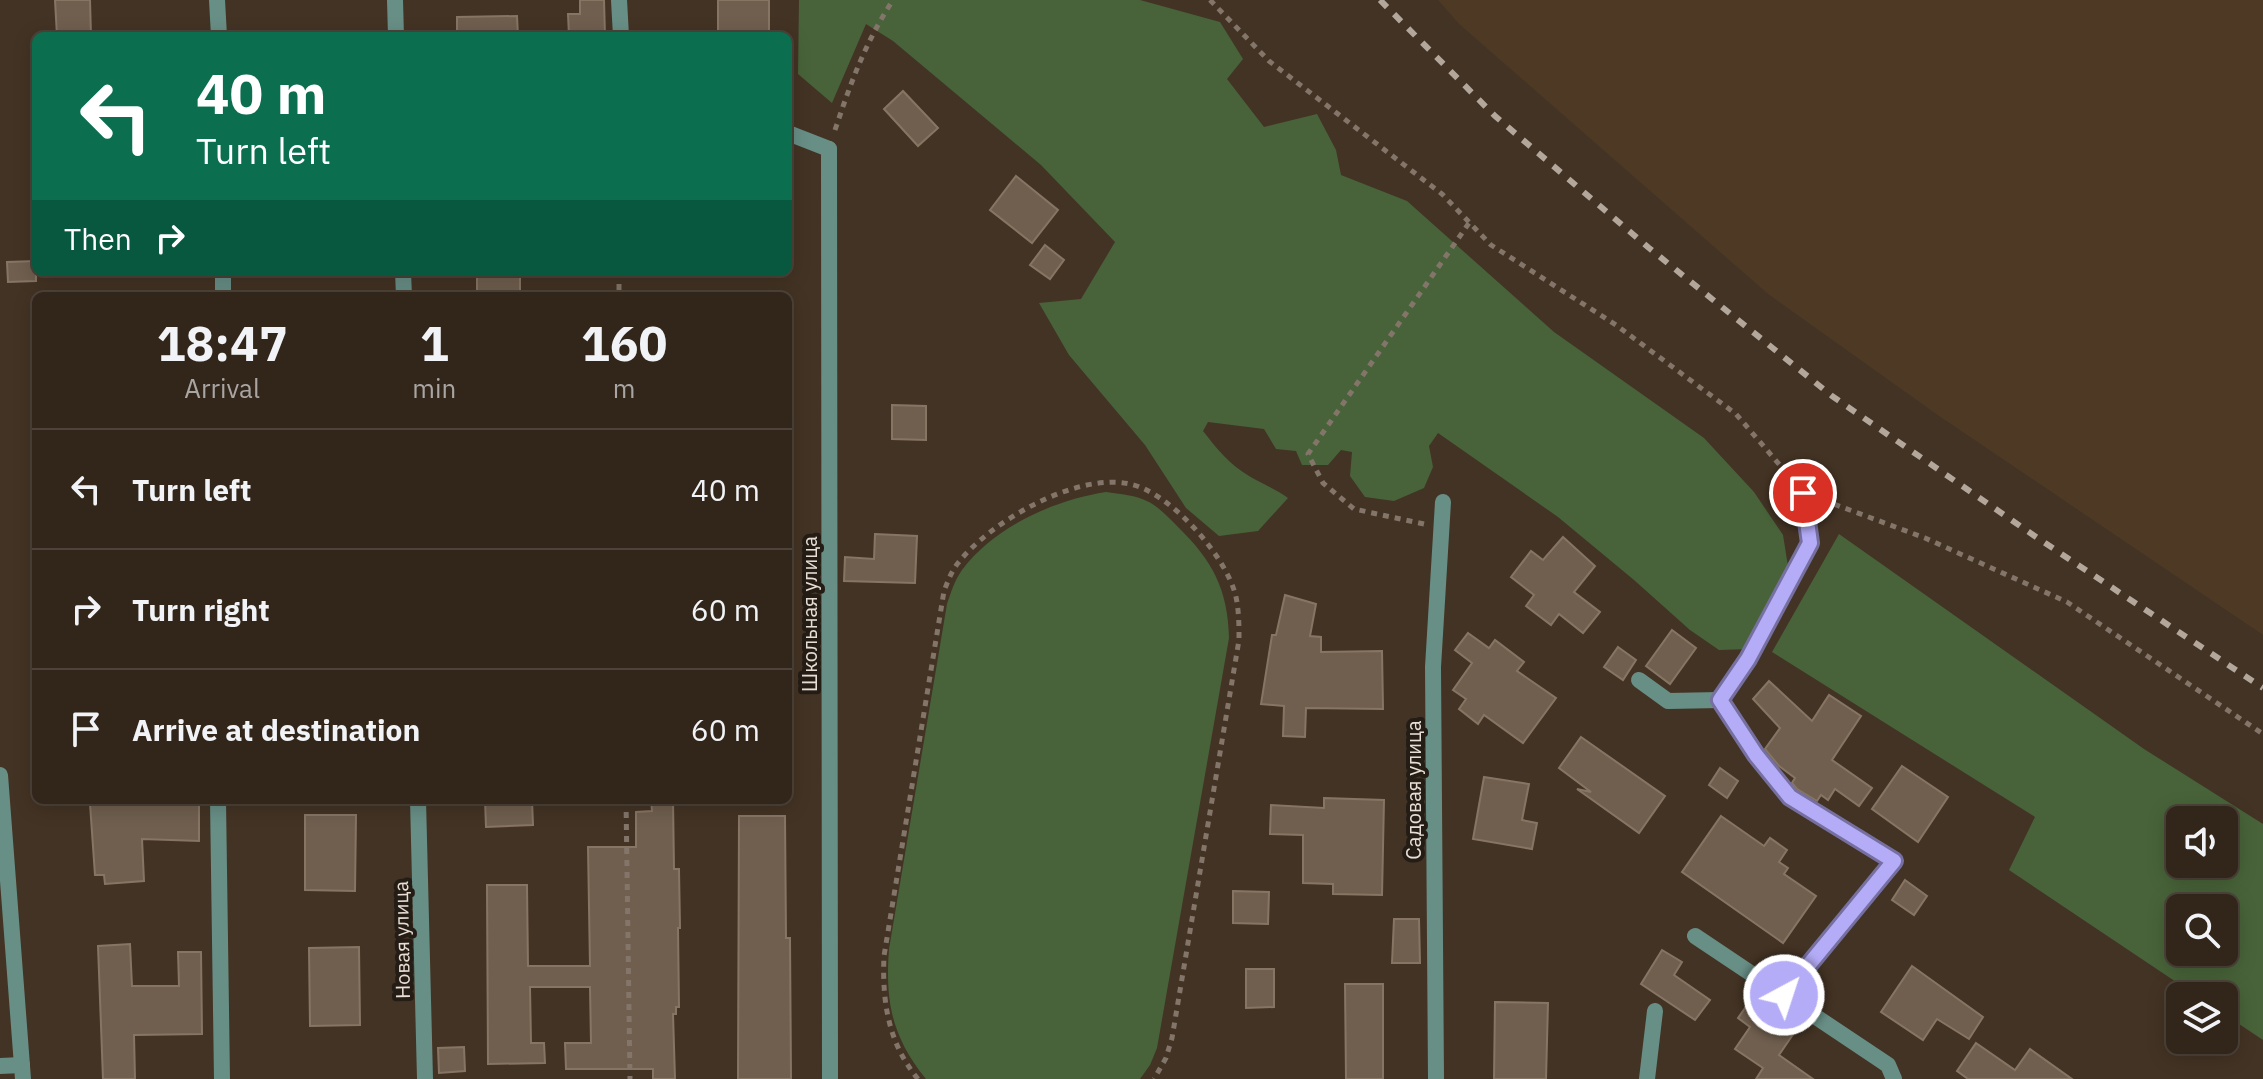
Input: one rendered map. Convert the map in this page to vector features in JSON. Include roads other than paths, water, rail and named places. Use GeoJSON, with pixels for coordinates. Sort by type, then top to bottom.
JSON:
{"type":"FeatureCollection","features":[{"type":"Feature","properties":{"kind":"street"},"geometry":{"type":"LineString","coordinates":[[217,0],[219,32]]}},
{"type":"Feature","properties":{"kind":"street"},"geometry":{"type":"LineString","coordinates":[[395,0],[396,32]]}},
{"type":"Feature","properties":{"kind":"street"},"geometry":{"type":"LineString","coordinates":[[619,0],[621,32]]}},
{"type":"Feature","properties":{"kind":"street","name":"Школьная улица"},"geometry":{"type":"LineString","coordinates":[[792,135],[829,149],[830,1079]]}},
{"type":"Feature","properties":{"kind":"street"},"geometry":{"type":"LineString","coordinates":[[1720,700],[1748,659],[1810,543],[1803,493]]}},
{"type":"Feature","properties":{"kind":"street","name":"Садовая улица"},"geometry":{"type":"LineString","coordinates":[[1436,1079],[1433,667],[1443,502]]}},
{"type":"Feature","properties":{"kind":"street"},"geometry":{"type":"LineString","coordinates":[[1639,680],[1668,701],[1720,700]]}},
{"type":"Feature","properties":{"kind":"street"},"geometry":{"type":"LineString","coordinates":[[1720,700],[1756,755],[1790,797],[1894,861],[1784,995]]}},
{"type":"Feature","properties":{"kind":"street"},"geometry":{"type":"LineString","coordinates":[[0,775],[23,1072],[0,1066]]}},
{"type":"Feature","properties":{"kind":"street"},"geometry":{"type":"LineString","coordinates":[[218,804],[222,1079]]}},
{"type":"Feature","properties":{"kind":"street","name":"Новая улица"},"geometry":{"type":"LineString","coordinates":[[418,804],[425,1079]]}},
{"type":"Feature","properties":{"kind":"street"},"geometry":{"type":"LineString","coordinates":[[1695,936],[1888,1065],[1894,1079]]}},
{"type":"Feature","properties":{"kind":"street"},"geometry":{"type":"LineString","coordinates":[[1647,1079],[1655,1011]]}},
{"type":"Feature","properties":{"kind":"railway"},"geometry":{"type":"LineString","coordinates":[[1380,0],[1495,116],[1649,248],[1832,396],[2263,688]]}}]}
